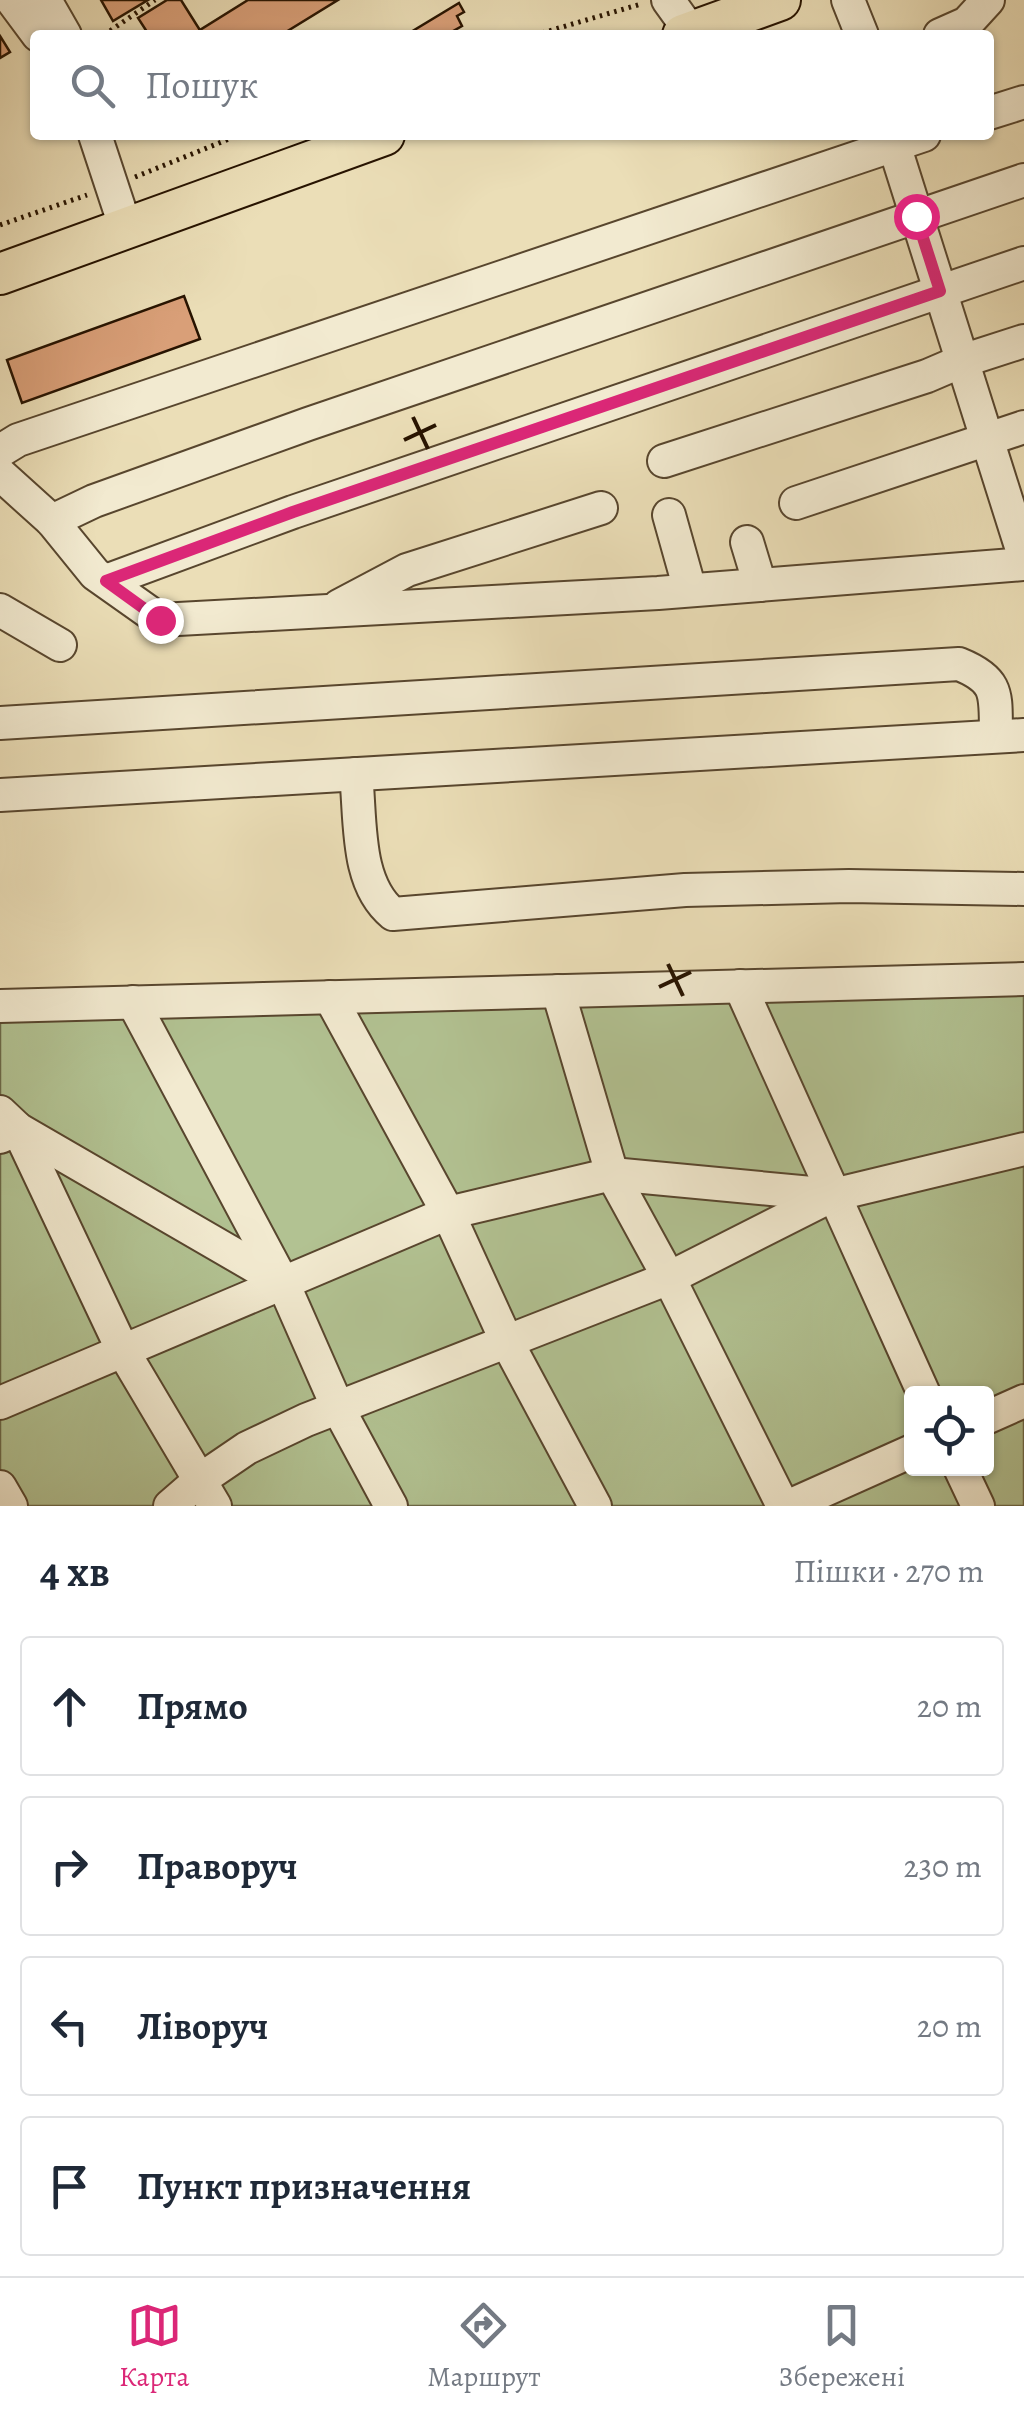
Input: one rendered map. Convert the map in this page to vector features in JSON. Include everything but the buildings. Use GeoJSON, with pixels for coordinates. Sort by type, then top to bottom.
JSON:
{"type":"FeatureCollection","features":[{"type":"Feature","properties":{"kind":"main road"},"geometry":{"type":"LineString","coordinates":[[681,22],[780,0]]}},
{"type":"Feature","properties":{"kind":"main road"},"geometry":{"type":"LineString","coordinates":[[0,274],[370,140]]}},
{"type":"Feature","properties":{"kind":"lane"},"geometry":{"type":"LineString","coordinates":[[12,0],[34,30]]}},
{"type":"Feature","properties":{"kind":"lane"},"geometry":{"type":"LineString","coordinates":[[45,0],[62,30]]}},
{"type":"Feature","properties":{"kind":"lane"},"geometry":{"type":"LineString","coordinates":[[848,0],[860,30]]}},
{"type":"Feature","properties":{"kind":"lane"},"geometry":{"type":"LineString","coordinates":[[951,30],[966,23],[988,0]]}},
{"type":"Feature","properties":{"kind":"lane"},"geometry":{"type":"LineString","coordinates":[[994,111],[1024,102]]}},
{"type":"Feature","properties":{"kind":"lane"},"geometry":{"type":"LineString","coordinates":[[97,140],[126,230]]}},
{"type":"Feature","properties":{"kind":"lane"},"geometry":{"type":"LineString","coordinates":[[0,451],[18,440],[897,140]]}},
{"type":"Feature","properties":{"kind":"lane"},"geometry":{"type":"LineString","coordinates":[[903,140],[916,216],[987,439],[1019,520],[1024,556]]}},
{"type":"Feature","properties":{"kind":"lane"},"geometry":{"type":"LineString","coordinates":[[52,522],[94,501],[308,424],[1024,180]]}},
{"type":"Feature","properties":{"kind":"lane"},"geometry":{"type":"LineString","coordinates":[[106,581],[293,512],[1024,264]]}},
{"type":"Feature","properties":{"kind":"lane"},"geometry":{"type":"LineString","coordinates":[[664,461],[1024,341]]}},
{"type":"Feature","properties":{"kind":"lane"},"geometry":{"type":"LineString","coordinates":[[796,503],[1024,427]]}},
{"type":"Feature","properties":{"kind":"lane"},"geometry":{"type":"LineString","coordinates":[[0,474],[52,522],[96,574],[160,620],[690,590],[1024,564]]}},
{"type":"Feature","properties":{"kind":"lane"},"geometry":{"type":"LineString","coordinates":[[330,611],[407,570],[601,508]]}},
{"type":"Feature","properties":{"kind":"lane"},"geometry":{"type":"LineString","coordinates":[[669,515],[690,590]]}},
{"type":"Feature","properties":{"kind":"lane"},"geometry":{"type":"LineString","coordinates":[[747,542],[760,585]]}},
{"type":"Feature","properties":{"kind":"lane"},"geometry":{"type":"LineString","coordinates":[[0,610],[60,646]]}},
{"type":"Feature","properties":{"kind":"lane"},"geometry":{"type":"LineString","coordinates":[[0,724],[960,664],[982,673],[1010,735],[0,795]]}},
{"type":"Feature","properties":{"kind":"lane"},"geometry":{"type":"LineString","coordinates":[[356,774],[369,884],[393,914],[685,890],[849,886],[1024,889]]}},
{"type":"Feature","properties":{"kind":"lane"},"geometry":{"type":"LineString","coordinates":[[0,1006],[1024,979]]}},
{"type":"Feature","properties":{"kind":"lane"},"geometry":{"type":"LineString","coordinates":[[740,986],[920,1386]]}},
{"type":"Feature","properties":{"kind":"lane"},"geometry":{"type":"LineString","coordinates":[[558,992],[612,1174],[786,1506],[904,1455]]}},
{"type":"Feature","properties":{"kind":"lane"},"geometry":{"type":"LineString","coordinates":[[330,997],[448,1213],[507,1342],[595,1506]]}},
{"type":"Feature","properties":{"kind":"lane"},"geometry":{"type":"LineString","coordinates":[[133,1002],[284,1283],[338,1408],[391,1506]]}},
{"type":"Feature","properties":{"kind":"lane"},"geometry":{"type":"LineString","coordinates":[[6,1126],[284,1283]]}},
{"type":"Feature","properties":{"kind":"lane"},"geometry":{"type":"LineString","coordinates":[[6,1126],[123,1351],[208,1493]]}},
{"type":"Feature","properties":{"kind":"lane"},"geometry":{"type":"LineString","coordinates":[[170,1506],[208,1493],[247,1448],[338,1408],[669,1278],[833,1195],[1024,1149]]}},
{"type":"Feature","properties":{"kind":"lane"},"geometry":{"type":"LineString","coordinates":[[0,1404],[448,1213],[612,1174],[833,1195]]}},
{"type":"Feature","properties":{"kind":"lane"},"geometry":{"type":"LineString","coordinates":[[994,1414],[1024,1401]]}},
{"type":"Feature","properties":{"kind":"lane"},"geometry":{"type":"LineString","coordinates":[[964,1476],[978,1506]]}},
{"type":"Feature","properties":{"kind":"lane"},"geometry":{"type":"LineString","coordinates":[[0,1487],[11,1506]]}},
{"type":"Feature","properties":{"kind":"path"},"geometry":{"type":"LineString","coordinates":[[111,30],[156,0]]}},
{"type":"Feature","properties":{"kind":"path"},"geometry":{"type":"LineString","coordinates":[[552,30],[654,0]]}},
{"type":"Feature","properties":{"kind":"path"},"geometry":{"type":"LineString","coordinates":[[0,225],[111,187],[227,140]]}},
{"type":"Feature","properties":{"kind":"green space"},"geometry":{"type":"Polygon","coordinates":[[[1024,974],[1024,1506],[0,1506],[0,1013],[1024,974]]]}},
{"type":"Feature","properties":{"kind":"route"},"geometry":{"type":"LineString","coordinates":[[160,620],[106,581],[293,512],[940,291],[916,216]]}}]}
